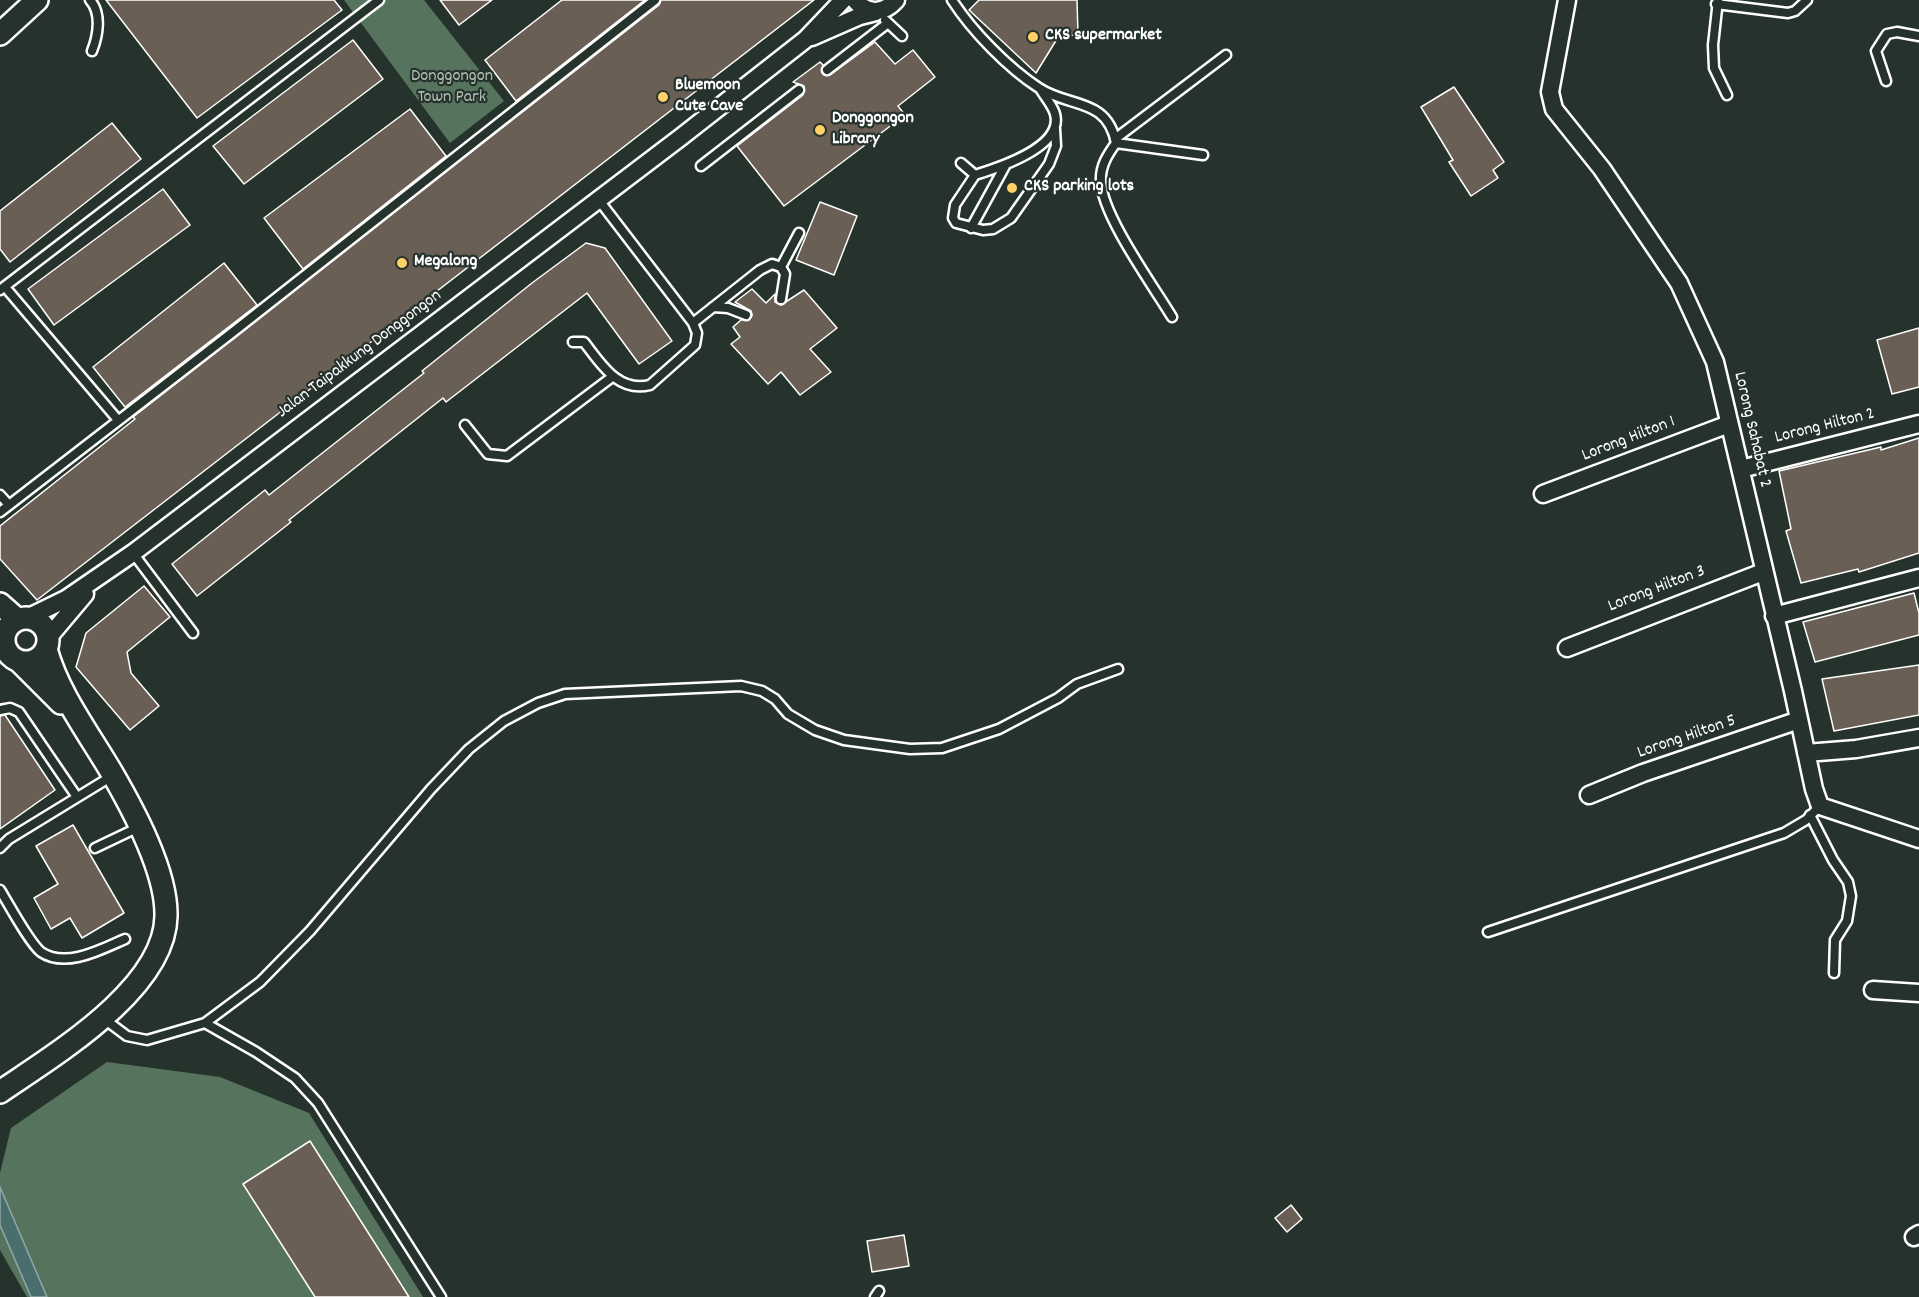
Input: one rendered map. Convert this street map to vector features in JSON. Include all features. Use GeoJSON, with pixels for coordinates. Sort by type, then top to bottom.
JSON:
{"type":"FeatureCollection","features":[{"type":"Feature","properties":{"kind":"street"},"geometry":{"type":"LineString","coordinates":[[0,19],[15,0]]}},
{"type":"Feature","properties":{"kind":"street"},"geometry":{"type":"LineString","coordinates":[[0,34],[37,0]]}},
{"type":"Feature","properties":{"kind":"street","name":"Jalan Taipakkung Donggongon"},"geometry":{"type":"LineString","coordinates":[[12,625],[47,610],[133,553],[806,39],[843,0]]}},
{"type":"Feature","properties":{"kind":"street"},"geometry":{"type":"LineString","coordinates":[[855,0],[861,8],[876,12]]}},
{"type":"Feature","properties":{"kind":"street","name":"Jalan Taipakkung Donggongon"},"geometry":{"type":"LineString","coordinates":[[806,39],[884,10],[896,0]]}},
{"type":"Feature","properties":{"kind":"street","name":"Lorong Sahabat 2"},"geometry":{"type":"LineString","coordinates":[[1566,0],[1551,92],[1554,109],[1602,169],[1679,284],[1715,362],[1742,469],[1763,572],[1799,720],[1815,810]]}},
{"type":"Feature","properties":{"kind":"street","name":"Lorong Hilton 2"},"geometry":{"type":"LineString","coordinates":[[1742,469],[1919,423]]}},
{"type":"Feature","properties":{"kind":"street","name":"Lorong Hilton 1"},"geometry":{"type":"LineString","coordinates":[[1543,494],[1729,424]]}},
{"type":"Feature","properties":{"kind":"street","name":"Jalan Taipakkung Donggongon"},"geometry":{"type":"LineString","coordinates":[[47,644],[64,616],[109,570]]}},
{"type":"Feature","properties":{"kind":"street","name":"Lorong Hilton 3"},"geometry":{"type":"LineString","coordinates":[[1567,648],[1763,572]]}},
{"type":"Feature","properties":{"kind":"street"},"geometry":{"type":"LineString","coordinates":[[1774,616],[1919,579]]}},
{"type":"Feature","properties":{"kind":"street"},"geometry":{"type":"LineString","coordinates":[[0,604],[12,625],[5,648],[77,718]]}},
{"type":"Feature","properties":{"kind":"street"},"geometry":{"type":"LineString","coordinates":[[0,1092],[102,1018],[129,994],[145,973],[163,938],[166,916],[162,881],[113,775],[77,718],[51,667],[44,626],[12,625]]}},
{"type":"Feature","properties":{"kind":"street"},"geometry":{"type":"LineString","coordinates":[[19,661],[32,661],[47,644]]}},
{"type":"Feature","properties":{"kind":"street","name":"Lorong Hilton 5"},"geometry":{"type":"LineString","coordinates":[[1589,795],[1643,773],[1799,720]]}},
{"type":"Feature","properties":{"kind":"street"},"geometry":{"type":"LineString","coordinates":[[1806,753],[1856,749],[1919,738]]}},
{"type":"Feature","properties":{"kind":"street"},"geometry":{"type":"LineString","coordinates":[[1815,810],[1919,839]]}},
{"type":"Feature","properties":{"kind":"street"},"geometry":{"type":"LineString","coordinates":[[1873,990],[1919,993]]}},
{"type":"Feature","properties":{"kind":"lane"},"geometry":{"type":"LineString","coordinates":[[90,0],[95,5],[98,23],[97,37],[92,51]]}},
{"type":"Feature","properties":{"kind":"lane"},"geometry":{"type":"LineString","coordinates":[[118,420],[3,289],[379,0]]}},
{"type":"Feature","properties":{"kind":"lane"},"geometry":{"type":"LineString","coordinates":[[0,512],[655,0]]}},
{"type":"Feature","properties":{"kind":"lane"},"geometry":{"type":"LineString","coordinates":[[952,0],[986,42],[1041,89],[1097,110],[1114,130],[1116,141]]}},
{"type":"Feature","properties":{"kind":"lane"},"geometry":{"type":"LineString","coordinates":[[1727,95],[1714,68],[1713,45],[1717,2],[1788,13],[1795,11],[1807,0]]}},
{"type":"Feature","properties":{"kind":"lane"},"geometry":{"type":"LineString","coordinates":[[876,12],[902,36]]}},
{"type":"Feature","properties":{"kind":"lane"},"geometry":{"type":"LineString","coordinates":[[827,69],[888,23]]}},
{"type":"Feature","properties":{"kind":"lane"},"geometry":{"type":"LineString","coordinates":[[1886,81],[1875,51],[1880,43],[1887,34],[1897,32],[1919,36]]}},
{"type":"Feature","properties":{"kind":"lane"},"geometry":{"type":"LineString","coordinates":[[1172,317],[1114,220],[1104,198],[1101,180],[1105,159],[1116,141],[1226,55]]}},
{"type":"Feature","properties":{"kind":"lane"},"geometry":{"type":"LineString","coordinates":[[1041,89],[1055,114],[1056,146],[1049,164],[1011,218],[993,229],[971,228],[956,223],[952,218],[953,211],[975,175],[1005,166],[1047,141],[1055,129]]}},
{"type":"Feature","properties":{"kind":"lane"},"geometry":{"type":"LineString","coordinates":[[701,166],[800,90]]}},
{"type":"Feature","properties":{"kind":"lane"},"geometry":{"type":"LineString","coordinates":[[1116,141],[1203,155]]}},
{"type":"Feature","properties":{"kind":"lane"},"geometry":{"type":"LineString","coordinates":[[961,163],[975,175]]}},
{"type":"Feature","properties":{"kind":"lane"},"geometry":{"type":"LineString","coordinates":[[971,228],[1005,166]]}},
{"type":"Feature","properties":{"kind":"lane"},"geometry":{"type":"LineString","coordinates":[[573,342],[584,342],[612,377],[627,384],[650,385],[695,345],[697,333],[693,323],[597,198]]}},
{"type":"Feature","properties":{"kind":"lane"},"geometry":{"type":"LineString","coordinates":[[781,267],[800,233]]}},
{"type":"Feature","properties":{"kind":"lane"},"geometry":{"type":"LineString","coordinates":[[693,323],[760,270],[772,264],[781,267],[785,273],[781,298]]}},
{"type":"Feature","properties":{"kind":"lane"},"geometry":{"type":"LineString","coordinates":[[713,307],[728,308],[746,315]]}},
{"type":"Feature","properties":{"kind":"lane"},"geometry":{"type":"LineString","coordinates":[[465,425],[488,454],[507,456],[612,377]]}},
{"type":"Feature","properties":{"kind":"lane"},"geometry":{"type":"LineString","coordinates":[[0,495],[9,505]]}},
{"type":"Feature","properties":{"kind":"lane"},"geometry":{"type":"LineString","coordinates":[[133,553],[193,633]]}},
{"type":"Feature","properties":{"kind":"lane"},"geometry":{"type":"LineString","coordinates":[[102,1018],[127,1036],[147,1040],[205,1023],[260,982],[310,931],[457,761],[504,721],[565,694],[741,686],[762,691],[775,699],[788,714],[815,730],[844,740],[909,749],[942,748],[999,729],[1058,698],[1077,684],[1118,669]]}},
{"type":"Feature","properties":{"kind":"lane"},"geometry":{"type":"LineString","coordinates":[[0,710],[10,708],[19,712],[77,797]]}},
{"type":"Feature","properties":{"kind":"lane"},"geometry":{"type":"LineString","coordinates":[[0,848],[9,839],[113,775]]}},
{"type":"Feature","properties":{"kind":"lane"},"geometry":{"type":"LineString","coordinates":[[1488,932],[1784,833],[1815,810],[1833,860],[1848,882],[1851,896],[1847,921],[1835,940],[1834,973]]}},
{"type":"Feature","properties":{"kind":"lane"},"geometry":{"type":"LineString","coordinates":[[95,848],[139,827]]}},
{"type":"Feature","properties":{"kind":"lane"},"geometry":{"type":"LineString","coordinates":[[0,890],[41,951],[57,957],[74,958],[125,939]]}},
{"type":"Feature","properties":{"kind":"lane"},"geometry":{"type":"LineString","coordinates":[[205,1023],[256,1052],[295,1078],[318,1103],[441,1297]]}},
{"type":"Feature","properties":{"kind":"green space","name":"Donggongon Town Park"},"geometry":{"type":"Polygon","coordinates":[[[344,0],[424,0],[504,101],[450,143],[344,0]]]}},
{"type":"Feature","properties":{"kind":"green space"},"geometry":{"type":"Polygon","coordinates":[[[107,1062],[220,1077],[309,1113],[423,1297],[27,1297],[0,1250],[0,1173],[11,1128],[107,1062]]]}},
{"type":"Feature","properties":{"kind":"water"},"geometry":{"type":"Polygon","coordinates":[[[0,1187],[47,1297],[31,1297],[0,1225],[0,1187]]]}},
{"type":"Feature","properties":{"kind":"building"},"geometry":{"type":"Polygon","coordinates":[[[106,0],[334,0],[342,10],[197,118],[106,0]]]}},
{"type":"Feature","properties":{"kind":"building"},"geometry":{"type":"Polygon","coordinates":[[[440,0],[492,0],[459,25],[440,0]]]}},
{"type":"Feature","properties":{"kind":"building"},"geometry":{"type":"Polygon","coordinates":[[[562,0],[645,0],[516,101],[485,60],[562,0]]]}},
{"type":"Feature","properties":{"kind":"building","name":"Megalong"},"geometry":{"type":"Polygon","coordinates":[[[661,0],[814,0],[37,600],[0,559],[0,526],[135,419],[133,417],[659,5],[661,0]]]}},
{"type":"Feature","properties":{"kind":"building","name":"CKS supermarket"},"geometry":{"type":"Polygon","coordinates":[[[979,0],[1077,0],[1078,34],[1057,39],[1036,73],[969,10],[979,0]]]}},
{"type":"Feature","properties":{"kind":"building"},"geometry":{"type":"Polygon","coordinates":[[[353,40],[383,79],[244,184],[213,146],[353,40]]]}},
{"type":"Feature","properties":{"kind":"building","name":"Donggongon Library"},"geometry":{"type":"Polygon","coordinates":[[[875,42],[895,64],[913,50],[935,77],[898,106],[905,115],[784,206],[737,146],[803,95],[804,86],[793,82],[820,62],[823,65],[822,73],[830,75],[875,42]]]}},
{"type":"Feature","properties":{"kind":"building"},"geometry":{"type":"Polygon","coordinates":[[[1454,87],[1504,162],[1493,170],[1498,178],[1471,196],[1449,162],[1453,160],[1421,107],[1454,87]]]}},
{"type":"Feature","properties":{"kind":"building"},"geometry":{"type":"Polygon","coordinates":[[[410,109],[446,156],[303,269],[264,218],[410,109]]]}},
{"type":"Feature","properties":{"kind":"building"},"geometry":{"type":"Polygon","coordinates":[[[112,123],[141,159],[10,262],[0,249],[0,211],[112,123]]]}},
{"type":"Feature","properties":{"kind":"building"},"geometry":{"type":"Polygon","coordinates":[[[163,189],[190,225],[54,325],[28,289],[163,189]]]}},
{"type":"Feature","properties":{"kind":"building"},"geometry":{"type":"Polygon","coordinates":[[[820,202],[857,216],[834,275],[796,260],[820,202]]]}},
{"type":"Feature","properties":{"kind":"building"},"geometry":{"type":"Polygon","coordinates":[[[586,243],[605,248],[672,341],[639,364],[587,293],[446,402],[443,398],[197,596],[172,564],[265,490],[269,495],[424,373],[422,371],[532,283],[586,243]]]}},
{"type":"Feature","properties":{"kind":"building"},"geometry":{"type":"Polygon","coordinates":[[[224,263],[257,305],[125,407],[93,367],[224,263]]]}},
{"type":"Feature","properties":{"kind":"building"},"geometry":{"type":"Polygon","coordinates":[[[752,289],[766,303],[775,294],[775,302],[781,305],[804,290],[837,328],[810,349],[831,372],[800,395],[781,372],[768,384],[731,344],[740,337],[733,327],[741,320],[749,320],[752,315],[751,311],[735,302],[752,289]]]}},
{"type":"Feature","properties":{"kind":"building"},"geometry":{"type":"Polygon","coordinates":[[[1919,328],[1919,387],[1892,394],[1877,340],[1919,328]]]}},
{"type":"Feature","properties":{"kind":"building"},"geometry":{"type":"Polygon","coordinates":[[[1919,438],[1919,553],[1859,572],[1858,569],[1801,583],[1786,531],[1791,529],[1779,471],[1881,447],[1881,450],[1919,438]]]}},
{"type":"Feature","properties":{"kind":"building"},"geometry":{"type":"Polygon","coordinates":[[[144,586],[170,617],[127,652],[131,673],[159,706],[130,730],[76,667],[86,633],[144,586]]]}},
{"type":"Feature","properties":{"kind":"building"},"geometry":{"type":"Polygon","coordinates":[[[1914,593],[1919,613],[1919,635],[1815,662],[1803,622],[1914,593]]]}},
{"type":"Feature","properties":{"kind":"building"},"geometry":{"type":"Polygon","coordinates":[[[1919,665],[1919,715],[1834,731],[1822,679],[1919,665]]]}},
{"type":"Feature","properties":{"kind":"building"},"geometry":{"type":"Polygon","coordinates":[[[5,715],[55,790],[0,829],[0,716],[5,715]]]}},
{"type":"Feature","properties":{"kind":"building"},"geometry":{"type":"Polygon","coordinates":[[[73,825],[124,913],[82,938],[70,918],[51,929],[34,898],[58,884],[36,846],[73,825]]]}},
{"type":"Feature","properties":{"kind":"building"},"geometry":{"type":"Polygon","coordinates":[[[310,1141],[409,1297],[315,1297],[243,1184],[310,1141]]]}},
{"type":"Feature","properties":{"kind":"building"},"geometry":{"type":"Polygon","coordinates":[[[1291,1205],[1302,1219],[1287,1232],[1275,1218],[1291,1205]]]}},
{"type":"Feature","properties":{"kind":"building"},"geometry":{"type":"Polygon","coordinates":[[[904,1235],[909,1266],[872,1272],[867,1241],[904,1235]]]}},
{"type":"Feature","properties":{"kind":"place","name":"CKS supermarket"},"geometry":{"type":"Point","coordinates":[1033,37]}},
{"type":"Feature","properties":{"kind":"place","name":"Bluemoon Cute Cave"},"geometry":{"type":"Point","coordinates":[663,97]}},
{"type":"Feature","properties":{"kind":"place","name":"Donggongon Library"},"geometry":{"type":"Point","coordinates":[820,130]}},
{"type":"Feature","properties":{"kind":"place","name":"CKS parking lots"},"geometry":{"type":"Point","coordinates":[1012,188]}},
{"type":"Feature","properties":{"kind":"place","name":"Megalong"},"geometry":{"type":"Point","coordinates":[402,263]}}]}
